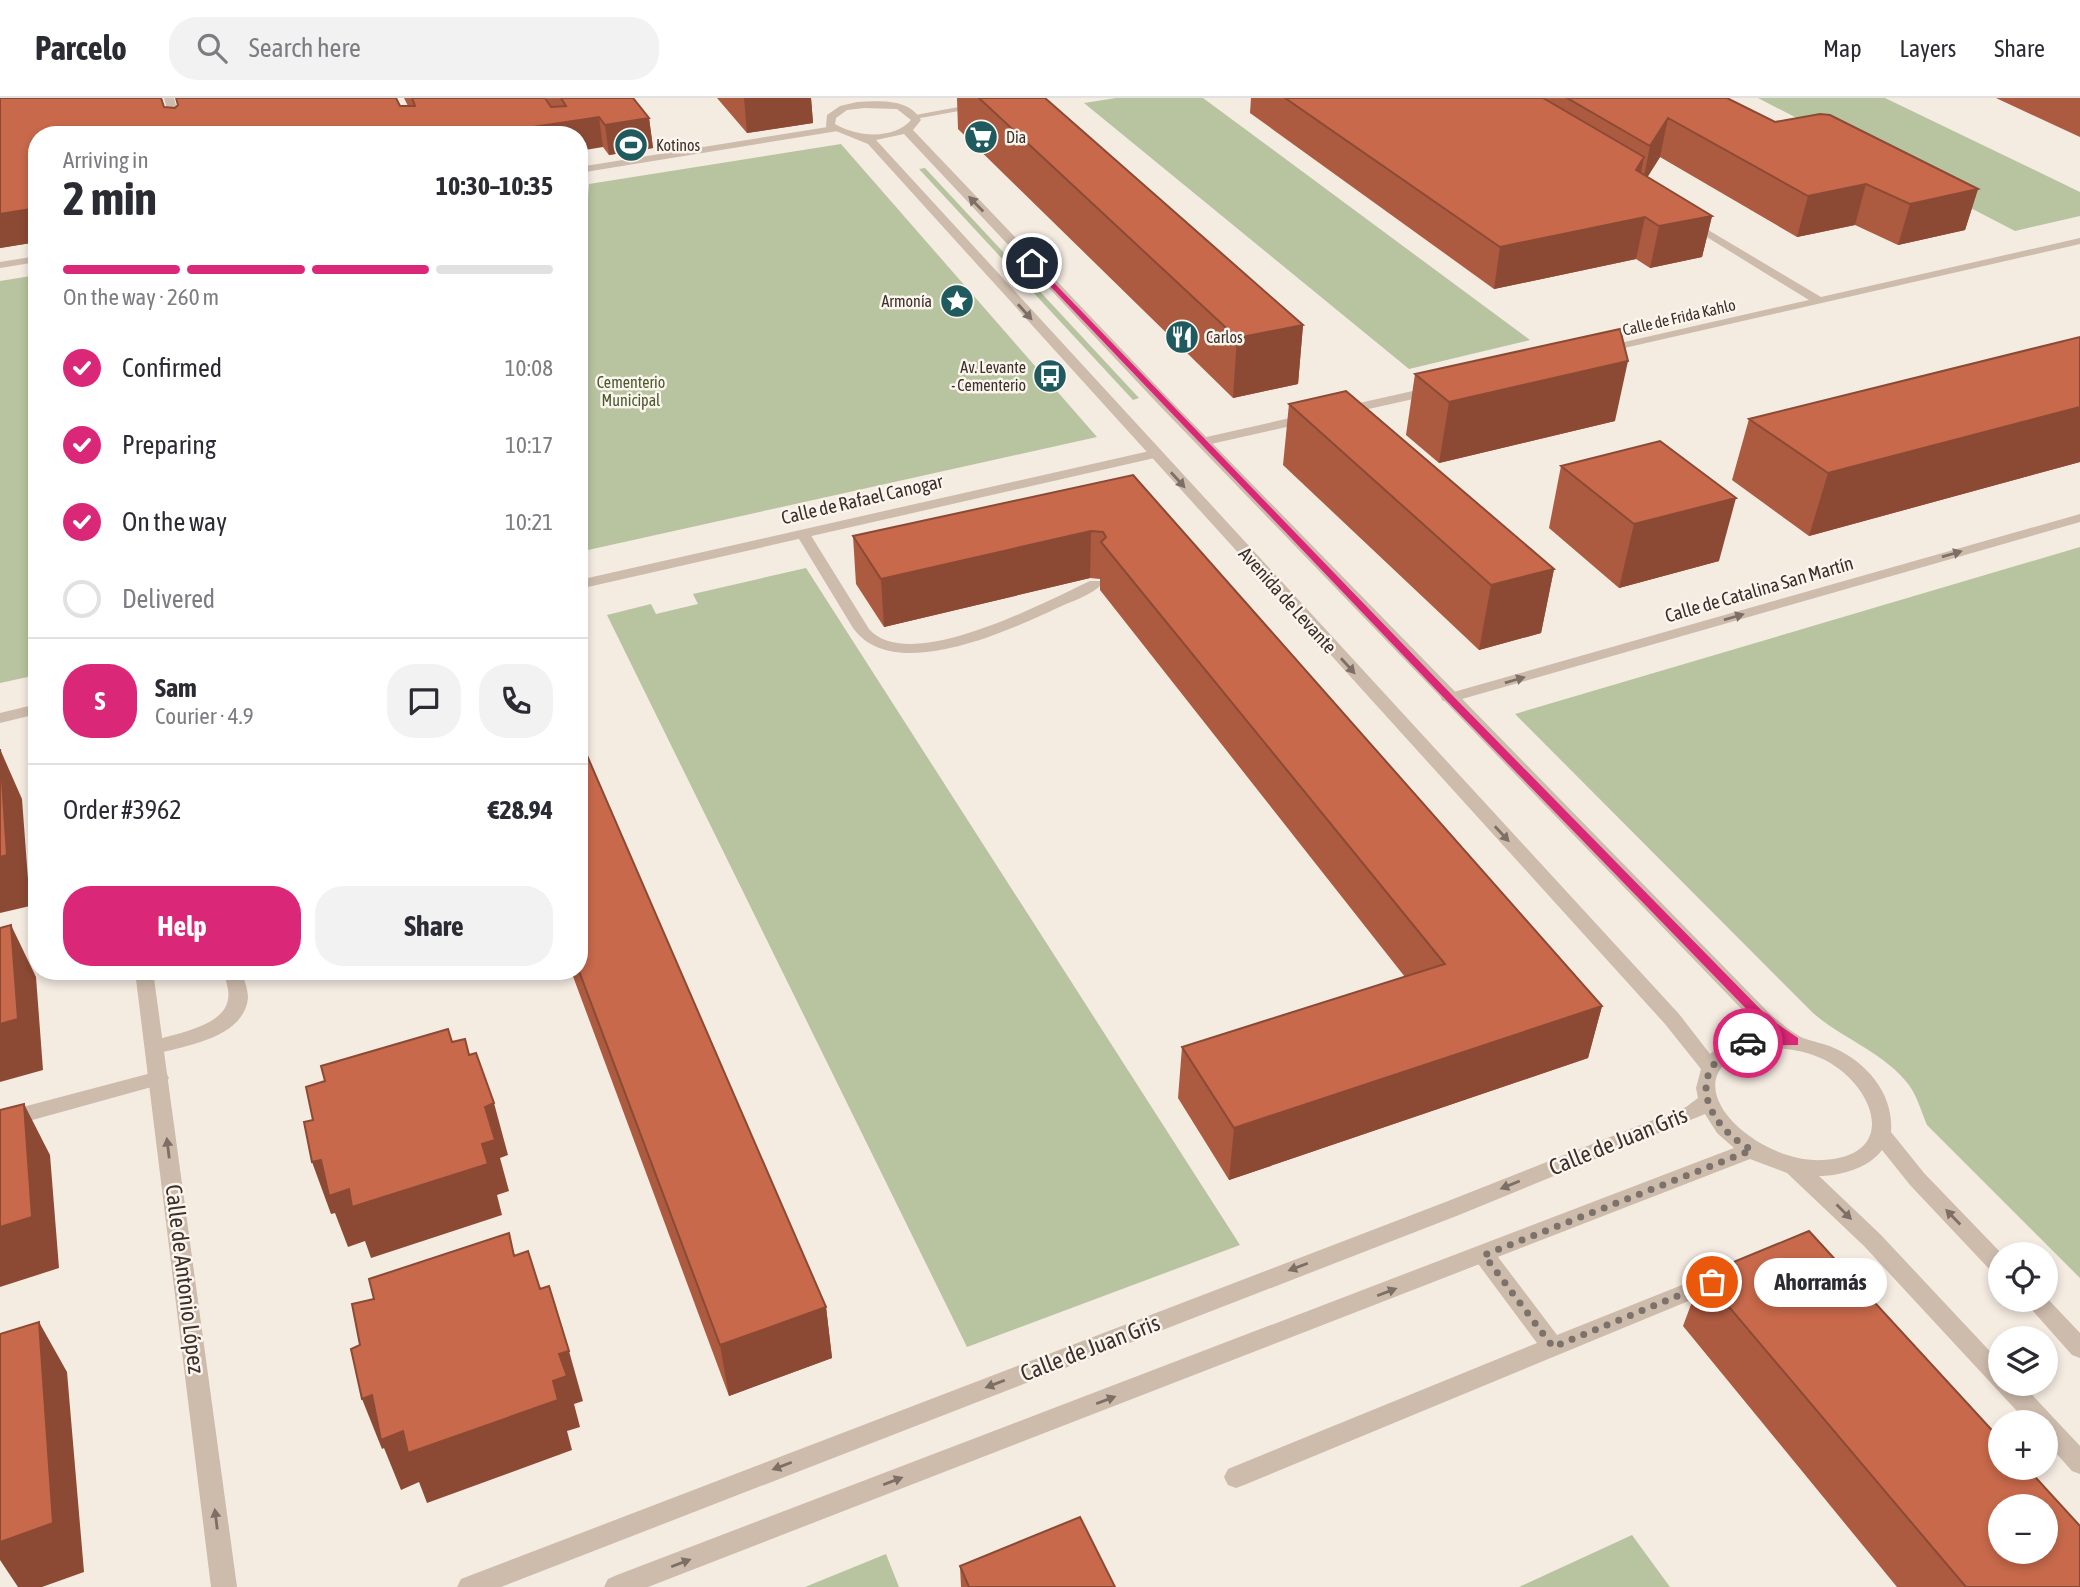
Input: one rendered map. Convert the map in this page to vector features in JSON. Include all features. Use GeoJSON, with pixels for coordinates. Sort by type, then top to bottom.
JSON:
{"type":"FeatureCollection","features":[{"type":"Feature","properties":{"kind":"street"},"geometry":{"type":"LineString","coordinates":[[169,98],[177,126]]}},
{"type":"Feature","properties":{"kind":"street"},"geometry":{"type":"LineString","coordinates":[[876,98],[906,109],[911,123],[911,136],[1202,442],[1765,1021],[1793,1041],[1837,1057],[1871,1086],[1880,1102],[1884,1119],[1882,1135],[1871,1152],[1851,1164],[1824,1169],[1794,1166],[1770,1159],[1729,1133],[1708,1101],[1705,1082],[1710,1067],[1728,1049],[1757,1040],[1793,1041]]}},
{"type":"Feature","properties":{"kind":"street"},"geometry":{"type":"LineString","coordinates":[[588,165],[834,128],[862,136],[887,135],[911,123],[1025,98]]}},
{"type":"Feature","properties":{"kind":"street"},"geometry":{"type":"LineString","coordinates":[[834,128],[829,121],[835,109],[888,104]]}},
{"type":"Feature","properties":{"kind":"street","name":"Avenida de Levante"},"geometry":{"type":"LineString","coordinates":[[862,136],[872,142],[896,167],[1154,454],[1672,1019],[1710,1067]]}},
{"type":"Feature","properties":{"kind":"street"},"geometry":{"type":"LineString","coordinates":[[1676,214],[1819,301]]}},
{"type":"Feature","properties":{"kind":"street","name":"Calle de Frida Kahlo"},"geometry":{"type":"LineString","coordinates":[[1584,355],[2080,241]]}},
{"type":"Feature","properties":{"kind":"street"},"geometry":{"type":"LineString","coordinates":[[0,265],[28,260]]}},
{"type":"Feature","properties":{"kind":"street"},"geometry":{"type":"LineString","coordinates":[[1202,442],[1443,388]]}},
{"type":"Feature","properties":{"kind":"street","name":"Calle de Rafael Canogar"},"geometry":{"type":"LineString","coordinates":[[588,583],[1154,454]]}},
{"type":"Feature","properties":{"kind":"street","name":"Calle de Catalina San Martín"},"geometry":{"type":"LineString","coordinates":[[1450,698],[2080,518]]}},
{"type":"Feature","properties":{"kind":"street"},"geometry":{"type":"LineString","coordinates":[[803,534],[858,625],[869,638],[899,648],[929,647],[968,639],[1095,584]]}},
{"type":"Feature","properties":{"kind":"street"},"geometry":{"type":"LineString","coordinates":[[0,718],[28,711]]}},
{"type":"Feature","properties":{"kind":"street","name":"Calle de Antonio López"},"geometry":{"type":"LineString","coordinates":[[145,980],[224,1587]]}},
{"type":"Feature","properties":{"kind":"street"},"geometry":{"type":"LineString","coordinates":[[155,1047],[214,1028],[229,1017],[238,1000],[235,980]]}},
{"type":"Feature","properties":{"kind":"street"},"geometry":{"type":"LineString","coordinates":[[0,1121],[159,1078]]}},
{"type":"Feature","properties":{"kind":"street","name":"Calle de Juan Gris"},"geometry":{"type":"LineString","coordinates":[[470,1587],[1438,1214],[1693,1112],[1708,1101]]}},
{"type":"Feature","properties":{"kind":"street"},"geometry":{"type":"LineString","coordinates":[[1882,1135],[1909,1170],[1988,1253]]}},
{"type":"Feature","properties":{"kind":"street"},"geometry":{"type":"LineString","coordinates":[[617,1587],[1752,1150]]}},
{"type":"Feature","properties":{"kind":"street"},"geometry":{"type":"LineString","coordinates":[[1794,1166],[1846,1214],[1988,1364]]}},
{"type":"Feature","properties":{"kind":"street"},"geometry":{"type":"LineString","coordinates":[[1484,1255],[1553,1347]]}},
{"type":"Feature","properties":{"kind":"street"},"geometry":{"type":"LineString","coordinates":[[1236,1477],[1712,1282]]}},
{"type":"Feature","properties":{"kind":"street"},"geometry":{"type":"LineString","coordinates":[[2046,1312],[2080,1348]]}},
{"type":"Feature","properties":{"kind":"street"},"geometry":{"type":"LineString","coordinates":[[2018,1396],[2031,1410]]}},
{"type":"Feature","properties":{"kind":"street"},"geometry":{"type":"LineString","coordinates":[[2058,1439],[2080,1462]]}},
{"type":"Feature","properties":{"kind":"green space"},"geometry":{"type":"Polygon","coordinates":[[[1116,98],[1203,98],[1530,340],[1409,369],[1084,103],[1116,98]]]}},
{"type":"Feature","properties":{"kind":"green space"},"geometry":{"type":"Polygon","coordinates":[[[1758,98],[1885,98],[2080,192],[2080,216],[2015,231],[1758,98]]]}},
{"type":"Feature","properties":{"kind":"green space","name":"Cementerio Municipal"},"geometry":{"type":"Polygon","coordinates":[[[841,144],[1097,437],[588,550],[589,184],[841,144]]]}},
{"type":"Feature","properties":{"kind":"green space"},"geometry":{"type":"Polygon","coordinates":[[[925,168],[1139,398],[1133,400],[919,169],[925,168]]]}},
{"type":"Feature","properties":{"kind":"green space"},"geometry":{"type":"Polygon","coordinates":[[[28,276],[28,677],[0,683],[0,281],[28,276]]]}},
{"type":"Feature","properties":{"kind":"green space"},"geometry":{"type":"Polygon","coordinates":[[[2080,547],[2080,1278],[2058,1256],[2058,1242],[2044,1242],[1927,1125],[1915,1095],[1899,1074],[1876,1055],[1813,1013],[1515,714],[2080,547]]]}},
{"type":"Feature","properties":{"kind":"green space"},"geometry":{"type":"Polygon","coordinates":[[[806,568],[1240,1245],[967,1347],[607,615],[651,604],[656,614],[698,604],[693,594],[806,568]]]}},
{"type":"Feature","properties":{"kind":"green space"},"geometry":{"type":"Polygon","coordinates":[[[1632,1535],[1670,1587],[1519,1587],[1632,1535]]]}},
{"type":"Feature","properties":{"kind":"green space"},"geometry":{"type":"Polygon","coordinates":[[[886,1554],[899,1587],[805,1587],[886,1554]]]}},
{"type":"Feature","properties":{"kind":"building"},"geometry":{"type":"Polygon","coordinates":[[[0,98],[161,98],[164,107],[175,108],[178,105],[176,98],[396,98],[400,106],[415,106],[412,98],[545,98],[551,107],[566,106],[561,98],[633,98],[649,118],[605,125],[599,117],[540,126],[28,126],[28,209],[0,214],[0,98]]]}},
{"type":"Feature","properties":{"kind":"building"},"geometry":{"type":"Polygon","coordinates":[[[979,98],[1045,98],[1303,325],[1237,338],[979,98]]]}},
{"type":"Feature","properties":{"kind":"building"},"geometry":{"type":"Polygon","coordinates":[[[1285,98],[1543,98],[1644,157],[1636,170],[1712,216],[1659,226],[1645,217],[1500,247],[1285,98]]]}},
{"type":"Feature","properties":{"kind":"building"},"geometry":{"type":"Polygon","coordinates":[[[1567,98],[1727,98],[1775,122],[1820,114],[1830,115],[1978,189],[1910,204],[1866,184],[1808,196],[1668,118],[1650,146],[1567,98]]]}},
{"type":"Feature","properties":{"kind":"building"},"geometry":{"type":"Polygon","coordinates":[[[1620,329],[1628,361],[1449,402],[1415,374],[1620,329]]]}},
{"type":"Feature","properties":{"kind":"building"},"geometry":{"type":"Polygon","coordinates":[[[2080,337],[2080,407],[1828,473],[1749,419],[2080,337]]]}},
{"type":"Feature","properties":{"kind":"building"},"geometry":{"type":"Polygon","coordinates":[[[1346,391],[1554,569],[1491,585],[1289,404],[1346,391]]]}},
{"type":"Feature","properties":{"kind":"building"},"geometry":{"type":"Polygon","coordinates":[[[1660,441],[1736,498],[1634,524],[1561,466],[1660,441]]]}},
{"type":"Feature","properties":{"kind":"building"},"geometry":{"type":"Polygon","coordinates":[[[1133,475],[1602,1006],[1234,1128],[1182,1047],[1445,964],[1101,542],[1106,537],[1103,532],[1091,531],[881,579],[853,536],[1133,475]]]}},
{"type":"Feature","properties":{"kind":"building"},"geometry":{"type":"Polygon","coordinates":[[[0,749],[7,855],[0,857],[0,749]]]}},
{"type":"Feature","properties":{"kind":"building"},"geometry":{"type":"Polygon","coordinates":[[[588,758],[826,1307],[720,1345],[582,980],[588,980],[588,758]]]}},
{"type":"Feature","properties":{"kind":"building"},"geometry":{"type":"Polygon","coordinates":[[[11,925],[18,1019],[0,1024],[0,928],[11,925]]]}},
{"type":"Feature","properties":{"kind":"building"},"geometry":{"type":"Polygon","coordinates":[[[448,1029],[452,1042],[465,1039],[469,1055],[476,1053],[494,1103],[485,1107],[495,1140],[482,1144],[488,1164],[352,1207],[349,1189],[329,1196],[321,1160],[312,1162],[304,1122],[313,1120],[306,1087],[325,1081],[321,1066],[448,1029]]]}},
{"type":"Feature","properties":{"kind":"building"},"geometry":{"type":"Polygon","coordinates":[[[24,1104],[32,1217],[0,1227],[0,1110],[24,1104]]]}},
{"type":"Feature","properties":{"kind":"building"},"geometry":{"type":"Polygon","coordinates":[[[1809,1231],[1988,1426],[1988,1480],[2038,1480],[2051,1494],[1988,1494],[1988,1564],[2058,1564],[2058,1502],[2080,1526],[2080,1587],[1966,1587],[1702,1275],[1809,1231]]]}},
{"type":"Feature","properties":{"kind":"building"},"geometry":{"type":"Polygon","coordinates":[[[509,1233],[514,1256],[528,1251],[540,1289],[549,1286],[569,1351],[559,1354],[567,1376],[553,1381],[558,1400],[408,1453],[403,1431],[381,1440],[372,1395],[362,1399],[351,1349],[360,1345],[352,1304],[374,1299],[369,1279],[509,1233]]]}},
{"type":"Feature","properties":{"kind":"building"},"geometry":{"type":"Polygon","coordinates":[[[39,1322],[53,1523],[0,1542],[0,1334],[39,1322]]]}},
{"type":"Feature","properties":{"kind":"building"},"geometry":{"type":"Polygon","coordinates":[[[1080,1517],[1115,1587],[969,1587],[960,1566],[1080,1517]]]}},
{"type":"Feature","properties":{"kind":"way so far"},"geometry":{"type":"LineString","coordinates":[[1712,1282],[1553,1347],[1484,1255],[1690,1172],[1752,1150],[1729,1133],[1716,1117],[1707,1099],[1705,1082],[1710,1067],[1728,1049],[1748,1043]]}},
{"type":"Feature","properties":{"kind":"place","name":"Dia"},"geometry":{"type":"Point","coordinates":[981,137]}},
{"type":"Feature","properties":{"kind":"place","name":"Kotinos"},"geometry":{"type":"Point","coordinates":[631,145]}},
{"type":"Feature","properties":{"kind":"place","name":"Armonía"},"geometry":{"type":"Point","coordinates":[957,301]}},
{"type":"Feature","properties":{"kind":"place","name":"Carlos"},"geometry":{"type":"Point","coordinates":[1182,337]}},
{"type":"Feature","properties":{"kind":"place","name":"Av. Levante - Cementerio"},"geometry":{"type":"Point","coordinates":[1050,376]}},
{"type":"Feature","properties":{"kind":"place","name":"Ahorramás"},"geometry":{"type":"Point","coordinates":[1712,1282]}},
{"type":"Feature","properties":{"kind":"route"},"geometry":{"type":"LineString","coordinates":[[1032,263],[1765,1021],[1793,1041],[1757,1040],[1748,1043]]}}]}
